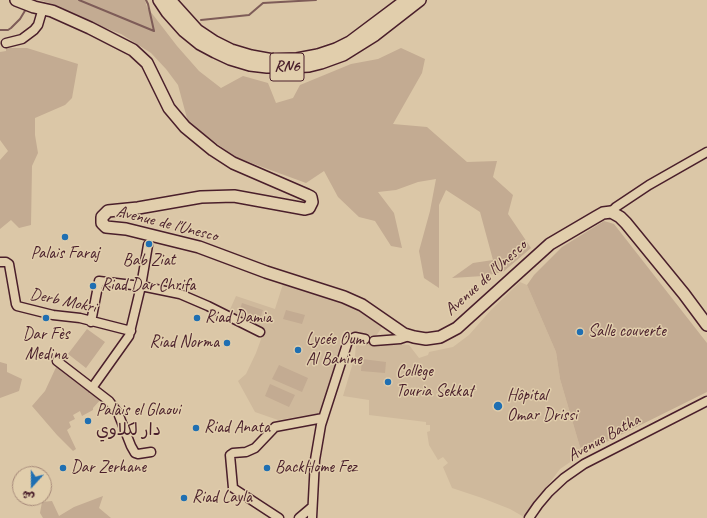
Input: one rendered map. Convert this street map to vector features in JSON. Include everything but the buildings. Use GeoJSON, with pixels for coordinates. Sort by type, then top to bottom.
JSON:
{"type":"FeatureCollection","features":[{"type":"Feature","properties":{"kind":"main road","name":"RN6"},"geometry":{"type":"LineString","coordinates":[[159,0],[167,12],[184,31],[200,44],[230,59],[250,65],[289,68],[309,66],[320,59]]}},
{"type":"Feature","properties":{"kind":"main road","name":"RN6"},"geometry":{"type":"LineString","coordinates":[[170,0],[197,30],[215,42],[231,50],[251,56],[273,60],[320,59],[343,55],[375,36],[412,1]]}},
{"type":"Feature","properties":{"kind":"main road","name":"Avenue de l'Unesco"},"geometry":{"type":"LineString","coordinates":[[18,1],[41,5],[133,50],[147,63],[169,108],[185,127],[233,163],[307,195],[312,200],[311,206],[304,209],[243,197],[213,196],[138,208],[108,211],[103,214],[102,223],[108,228],[126,229],[149,241],[199,247],[266,272],[352,300],[409,336],[418,338],[440,337],[452,331],[550,244],[596,217],[607,212],[611,212]]}},
{"type":"Feature","properties":{"kind":"main road"},"geometry":{"type":"LineString","coordinates":[[611,212],[620,217],[626,223],[684,294],[707,325]]}},
{"type":"Feature","properties":{"kind":"street"},"geometry":{"type":"LineString","coordinates":[[3,44],[22,39],[34,30],[38,25],[41,5]]}},
{"type":"Feature","properties":{"kind":"street"},"geometry":{"type":"LineString","coordinates":[[611,212],[649,185],[707,152]]}},
{"type":"Feature","properties":{"kind":"street"},"geometry":{"type":"LineString","coordinates":[[92,388],[126,341],[131,331],[149,241]]}},
{"type":"Feature","properties":{"kind":"street","name":"Derb Mokri"},"geometry":{"type":"LineString","coordinates":[[0,262],[6,262],[9,264],[16,304],[18,306],[53,315],[80,318],[131,331]]}},
{"type":"Feature","properties":{"kind":"street"},"geometry":{"type":"LineString","coordinates":[[91,322],[99,282],[141,286],[180,294],[260,332]]}},
{"type":"Feature","properties":{"kind":"street"},"geometry":{"type":"LineString","coordinates":[[374,341],[400,339],[409,336]]}},
{"type":"Feature","properties":{"kind":"street"},"geometry":{"type":"LineString","coordinates":[[312,518],[315,460],[319,432],[323,418],[348,341],[355,337],[365,339]]}},
{"type":"Feature","properties":{"kind":"street"},"geometry":{"type":"LineString","coordinates":[[57,361],[109,401],[118,414],[135,453],[151,452]]}},
{"type":"Feature","properties":{"kind":"street","name":"Avenue Batha"},"geometry":{"type":"LineString","coordinates":[[529,518],[549,492],[564,478],[584,464],[707,401]]}},
{"type":"Feature","properties":{"kind":"street"},"geometry":{"type":"LineString","coordinates":[[279,518],[232,488],[230,456],[233,453],[246,452],[254,448],[275,427],[323,418]]}},
{"type":"Feature","properties":{"kind":"street"},"geometry":{"type":"LineString","coordinates":[[299,518],[312,507]]}},
{"type":"Feature","properties":{"kind":"shaded area"},"geometry":{"type":"Polygon","coordinates":[[[39,0],[145,0],[147,7],[177,46],[199,71],[221,88],[243,76],[268,83],[276,103],[293,98],[300,85],[351,64],[378,59],[401,48],[425,59],[422,73],[393,124],[427,127],[467,162],[497,161],[493,177],[513,195],[508,214],[531,248],[503,272],[483,276],[452,278],[473,263],[493,260],[480,212],[446,190],[439,205],[439,288],[424,278],[419,251],[430,211],[436,179],[418,182],[396,190],[378,192],[394,213],[402,248],[391,246],[375,221],[359,217],[338,197],[324,171],[306,183],[235,157],[188,122],[178,85],[151,53],[121,34],[84,20],[56,5],[39,0]]]}},
{"type":"Feature","properties":{"kind":"shaded area"},"geometry":{"type":"Polygon","coordinates":[[[6,48],[27,48],[78,64],[72,98],[65,105],[35,118],[35,135],[38,153],[32,166],[31,225],[19,228],[11,220],[0,229],[0,160],[8,151],[0,140],[0,52],[6,51],[6,48]]]}},
{"type":"Feature","properties":{"kind":"shaded area"},"geometry":{"type":"Polygon","coordinates":[[[604,221],[614,224],[707,343],[707,392],[582,454],[560,379],[556,352],[527,285],[534,275],[562,247],[604,221]]]}},
{"type":"Feature","properties":{"kind":"shaded area","name":"Hôpital Omar Drissi"},"geometry":{"type":"Polygon","coordinates":[[[520,282],[527,285],[556,352],[560,379],[582,454],[560,469],[524,517],[510,509],[452,488],[443,467],[448,463],[443,457],[438,460],[429,445],[427,432],[430,431],[430,425],[426,425],[426,422],[369,415],[369,400],[343,396],[355,356],[356,344],[363,346],[364,341],[409,345],[419,358],[428,355],[429,352],[453,347],[469,335],[491,310],[520,282]]]}},
{"type":"Feature","properties":{"kind":"shaded area","name":"Lycée Oum Al Banine"},"geometry":{"type":"Polygon","coordinates":[[[283,284],[350,304],[382,327],[374,339],[344,331],[320,413],[278,420],[255,412],[238,381],[246,374],[264,331],[228,314],[236,296],[275,309],[283,284]]]}},
{"type":"Feature","properties":{"kind":"shaded area"},"geometry":{"type":"Polygon","coordinates":[[[242,303],[263,310],[259,322],[238,315],[242,303]]]}},
{"type":"Feature","properties":{"kind":"shaded area"},"geometry":{"type":"Polygon","coordinates":[[[286,310],[305,315],[302,324],[283,319],[286,310]]]}},
{"type":"Feature","properties":{"kind":"shaded area"},"geometry":{"type":"Polygon","coordinates":[[[87,329],[105,342],[86,368],[68,354],[87,329]]]}},
{"type":"Feature","properties":{"kind":"shaded area"},"geometry":{"type":"Polygon","coordinates":[[[362,359],[386,362],[385,373],[361,371],[362,359]]]}},
{"type":"Feature","properties":{"kind":"shaded area"},"geometry":{"type":"Polygon","coordinates":[[[0,362],[7,364],[7,372],[22,379],[19,391],[0,398],[0,362]]]}},
{"type":"Feature","properties":{"kind":"shaded area"},"geometry":{"type":"Polygon","coordinates":[[[58,363],[101,399],[93,410],[82,416],[80,411],[73,415],[75,419],[69,422],[71,427],[67,430],[76,449],[73,451],[32,406],[45,391],[58,363]]]}},
{"type":"Feature","properties":{"kind":"shaded area"},"geometry":{"type":"Polygon","coordinates":[[[279,365],[308,378],[302,392],[272,379],[279,365]]]}},
{"type":"Feature","properties":{"kind":"shaded area"},"geometry":{"type":"Polygon","coordinates":[[[270,384],[295,395],[289,407],[265,396],[270,384]]]}},
{"type":"Feature","properties":{"kind":"shaded area"},"geometry":{"type":"Polygon","coordinates":[[[103,496],[99,508],[111,518],[43,518],[40,513],[41,506],[52,506],[52,501],[59,516],[74,507],[103,496]]]}},
{"type":"Feature","properties":{"kind":"waterway"},"geometry":{"type":"LineString","coordinates":[[79,0],[154,31]]}},
{"type":"Feature","properties":{"kind":"waterway"},"geometry":{"type":"LineString","coordinates":[[146,0],[154,31]]}},
{"type":"Feature","properties":{"kind":"waterway"},"geometry":{"type":"LineString","coordinates":[[201,20],[249,15],[263,3],[316,0]]}},
{"type":"Feature","properties":{"kind":"waterway"},"geometry":{"type":"LineString","coordinates":[[0,30],[8,30],[11,28],[20,19],[26,9]]}},
{"type":"Feature","properties":{"kind":"place","name":"Palais Faraj"},"geometry":{"type":"Point","coordinates":[65,237]}},
{"type":"Feature","properties":{"kind":"place","name":"Bab Ziat"},"geometry":{"type":"Point","coordinates":[149,244]}},
{"type":"Feature","properties":{"kind":"place","name":"Riad Dar Chrifa"},"geometry":{"type":"Point","coordinates":[93,286]}},
{"type":"Feature","properties":{"kind":"place","name":"Dar Fès Medina"},"geometry":{"type":"Point","coordinates":[46,318]}},
{"type":"Feature","properties":{"kind":"place","name":"Riad Damia"},"geometry":{"type":"Point","coordinates":[197,318]}},
{"type":"Feature","properties":{"kind":"place","name":"Salle couverte"},"geometry":{"type":"Point","coordinates":[580,332]}},
{"type":"Feature","properties":{"kind":"place","name":"Riad Norma"},"geometry":{"type":"Point","coordinates":[227,343]}},
{"type":"Feature","properties":{"kind":"place","name":"Lycée Oum Al Banine"},"geometry":{"type":"Point","coordinates":[298,350]}},
{"type":"Feature","properties":{"kind":"place","name":"Collège Touria Sekkat"},"geometry":{"type":"Point","coordinates":[388,382]}},
{"type":"Feature","properties":{"kind":"place","name":"Hôpital Omar Drissi"},"geometry":{"type":"Point","coordinates":[498,406]}},
{"type":"Feature","properties":{"kind":"place","name":"Palais el Glaoui دار لكلاوي"},"geometry":{"type":"Point","coordinates":[88,421]}},
{"type":"Feature","properties":{"kind":"place","name":"Riad Anata"},"geometry":{"type":"Point","coordinates":[196,428]}},
{"type":"Feature","properties":{"kind":"place","name":"Dar Zerhane"},"geometry":{"type":"Point","coordinates":[63,468]}},
{"type":"Feature","properties":{"kind":"place","name":"BackHome Fez"},"geometry":{"type":"Point","coordinates":[267,468]}},
{"type":"Feature","properties":{"kind":"place","name":"Riad Layla"},"geometry":{"type":"Point","coordinates":[184,498]}}]}
